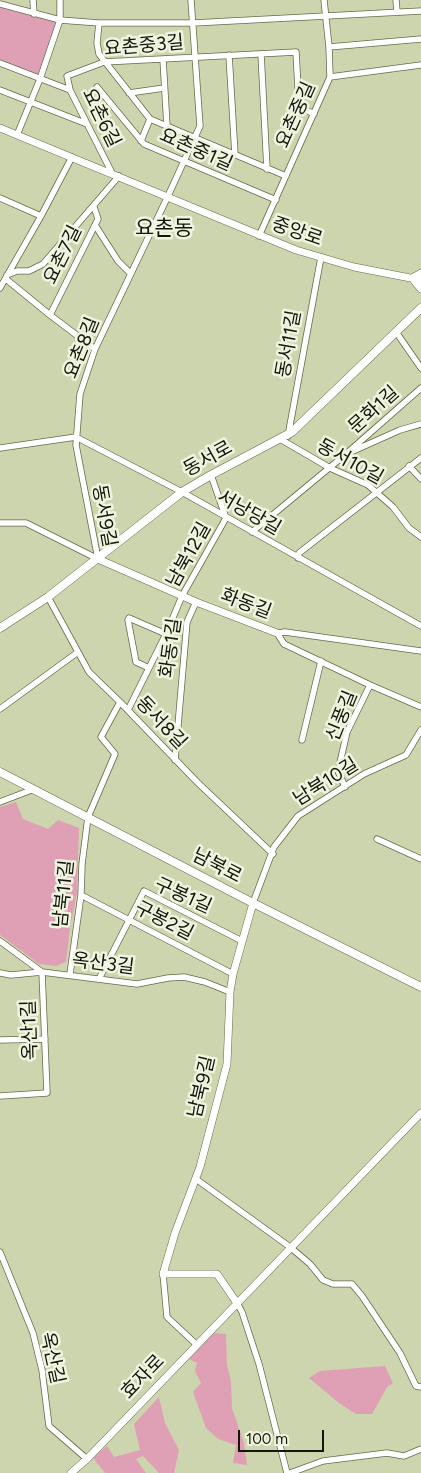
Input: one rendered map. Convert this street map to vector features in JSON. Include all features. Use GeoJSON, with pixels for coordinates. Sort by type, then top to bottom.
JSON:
{"type":"FeatureCollection","features":[{"type":"Feature","properties":{"kind":"main road","name":"동서로"},"geometry":{"type":"LineString","coordinates":[[0,628],[48,597],[182,492],[284,437],[421,308]]}},
{"type":"Feature","properties":{"kind":"main road","name":"남북로"},"geometry":{"type":"LineString","coordinates":[[0,772],[253,903],[421,987]]}},
{"type":"Feature","properties":{"kind":"street"},"geometry":{"type":"LineString","coordinates":[[33,0],[34,14]]}},
{"type":"Feature","properties":{"kind":"street"},"geometry":{"type":"LineString","coordinates":[[18,135],[60,20],[60,0]]}},
{"type":"Feature","properties":{"kind":"street","name":"요촌중3길"},"geometry":{"type":"LineString","coordinates":[[191,0],[195,57]]}},
{"type":"Feature","properties":{"kind":"street","name":"요촌중길"},"geometry":{"type":"LineString","coordinates":[[260,236],[330,77],[324,0]]}},
{"type":"Feature","properties":{"kind":"street"},"geometry":{"type":"LineString","coordinates":[[396,0],[397,12]]}},
{"type":"Feature","properties":{"kind":"street"},"geometry":{"type":"LineString","coordinates":[[2,3],[34,14],[60,20],[99,23],[193,24],[421,10]]}},
{"type":"Feature","properties":{"kind":"street"},"geometry":{"type":"LineString","coordinates":[[99,23],[97,43],[99,54],[150,119],[286,176]]}},
{"type":"Feature","properties":{"kind":"street"},"geometry":{"type":"LineString","coordinates":[[329,47],[421,39]]}},
{"type":"Feature","properties":{"kind":"street","name":"요촌중3길"},"geometry":{"type":"LineString","coordinates":[[67,76],[104,62],[296,52],[299,106],[314,114]]}},
{"type":"Feature","properties":{"kind":"street"},"geometry":{"type":"LineString","coordinates":[[261,54],[267,169]]}},
{"type":"Feature","properties":{"kind":"street"},"geometry":{"type":"LineString","coordinates":[[229,55],[235,155]]}},
{"type":"Feature","properties":{"kind":"street"},"geometry":{"type":"LineString","coordinates":[[168,196],[200,126],[195,57]]}},
{"type":"Feature","properties":{"kind":"street"},"geometry":{"type":"LineString","coordinates":[[163,59],[167,126]]}},
{"type":"Feature","properties":{"kind":"street"},"geometry":{"type":"LineString","coordinates":[[0,63],[70,90]]}},
{"type":"Feature","properties":{"kind":"street"},"geometry":{"type":"LineString","coordinates":[[330,77],[421,65]]}},
{"type":"Feature","properties":{"kind":"street","name":"요촌6길"},"geometry":{"type":"LineString","coordinates":[[67,76],[70,90],[116,175]]}},
{"type":"Feature","properties":{"kind":"street","name":"요촌중1길"},"geometry":{"type":"LineString","coordinates":[[97,87],[141,141],[184,162],[276,200]]}},
{"type":"Feature","properties":{"kind":"street"},"geometry":{"type":"LineString","coordinates":[[129,93],[164,88]]}},
{"type":"Feature","properties":{"kind":"street"},"geometry":{"type":"LineString","coordinates":[[0,90],[87,124]]}},
{"type":"Feature","properties":{"kind":"street"},"geometry":{"type":"LineString","coordinates":[[141,141],[150,119]]}},
{"type":"Feature","properties":{"kind":"street","name":"중앙로"},"geometry":{"type":"LineString","coordinates":[[0,128],[296,250],[354,267],[421,280]]}},
{"type":"Feature","properties":{"kind":"street"},"geometry":{"type":"LineString","coordinates":[[0,288],[72,157]]}},
{"type":"Feature","properties":{"kind":"street","name":"요촌7길"},"geometry":{"type":"LineString","coordinates":[[7,277],[17,272],[29,271],[42,264],[94,207],[116,175]]}},
{"type":"Feature","properties":{"kind":"street","name":"요촌8길"},"geometry":{"type":"LineString","coordinates":[[76,437],[80,394],[95,349],[168,196]]}},
{"type":"Feature","properties":{"kind":"street"},"geometry":{"type":"LineString","coordinates":[[0,198],[41,216]]}},
{"type":"Feature","properties":{"kind":"street","name":"요촌7길"},"geometry":{"type":"LineString","coordinates":[[50,315],[98,219],[94,207]]}},
{"type":"Feature","properties":{"kind":"street"},"geometry":{"type":"LineString","coordinates":[[95,225],[118,261],[130,274]]}},
{"type":"Feature","properties":{"kind":"street","name":"동서11길"},"geometry":{"type":"LineString","coordinates":[[284,437],[320,257]]}},
{"type":"Feature","properties":{"kind":"street"},"geometry":{"type":"LineString","coordinates":[[421,274],[412,278],[421,289]]}},
{"type":"Feature","properties":{"kind":"street"},"geometry":{"type":"LineString","coordinates":[[7,277],[50,315],[95,349]]}},
{"type":"Feature","properties":{"kind":"street"},"geometry":{"type":"LineString","coordinates":[[396,332],[421,368]]}},
{"type":"Feature","properties":{"kind":"street","name":"문화1길"},"geometry":{"type":"LineString","coordinates":[[252,532],[330,468],[421,388]]}},
{"type":"Feature","properties":{"kind":"street","name":"문화1길"},"geometry":{"type":"LineString","coordinates":[[346,454],[400,430],[421,424]]}},
{"type":"Feature","properties":{"kind":"street"},"geometry":{"type":"LineString","coordinates":[[0,448],[76,437]]}},
{"type":"Feature","properties":{"kind":"street","name":"서낭당길"},"geometry":{"type":"LineString","coordinates":[[76,437],[182,492],[421,626]]}},
{"type":"Feature","properties":{"kind":"street","name":"동서9길"},"geometry":{"type":"LineString","coordinates":[[76,437],[98,559]]}},
{"type":"Feature","properties":{"kind":"street","name":"동서10길"},"geometry":{"type":"LineString","coordinates":[[284,437],[330,468],[368,485],[393,507],[409,528],[421,537]]}},
{"type":"Feature","properties":{"kind":"street"},"geometry":{"type":"LineString","coordinates":[[298,558],[299,553],[376,491],[421,458]]}},
{"type":"Feature","properties":{"kind":"street"},"geometry":{"type":"LineString","coordinates":[[409,466],[421,479]]}},
{"type":"Feature","properties":{"kind":"street"},"geometry":{"type":"LineString","coordinates":[[211,475],[226,518]]}},
{"type":"Feature","properties":{"kind":"street","name":"남북12길"},"geometry":{"type":"LineString","coordinates":[[128,710],[166,634],[182,596],[226,518]]}},
{"type":"Feature","properties":{"kind":"street","name":"동서9길"},"geometry":{"type":"LineString","coordinates":[[0,523],[26,523],[98,559]]}},
{"type":"Feature","properties":{"kind":"street","name":"화동길"},"geometry":{"type":"LineString","coordinates":[[98,559],[196,602],[277,634],[286,632],[421,651]]}},
{"type":"Feature","properties":{"kind":"street","name":"동서8길"},"geometry":{"type":"LineString","coordinates":[[48,597],[89,672],[175,760],[273,854]]}},
{"type":"Feature","properties":{"kind":"street","name":"화동1길"},"geometry":{"type":"LineString","coordinates":[[175,760],[187,622],[196,602]]}},
{"type":"Feature","properties":{"kind":"street"},"geometry":{"type":"LineString","coordinates":[[149,668],[136,662],[129,618],[166,634]]}},
{"type":"Feature","properties":{"kind":"street","name":"신풍길"},"geometry":{"type":"LineString","coordinates":[[277,634],[284,644],[421,707]]}},
{"type":"Feature","properties":{"kind":"street"},"geometry":{"type":"LineString","coordinates":[[0,710],[78,652]]}},
{"type":"Feature","properties":{"kind":"street"},"geometry":{"type":"LineString","coordinates":[[302,740],[321,661]]}},
{"type":"Feature","properties":{"kind":"street","name":"신풍길"},"geometry":{"type":"LineString","coordinates":[[345,787],[338,771],[347,732],[370,685]]}},
{"type":"Feature","properties":{"kind":"street"},"geometry":{"type":"LineString","coordinates":[[88,817],[115,754],[101,737],[120,702]]}},
{"type":"Feature","properties":{"kind":"street","name":"남북10길"},"geometry":{"type":"LineString","coordinates":[[253,903],[273,854],[274,847],[298,816],[364,774],[406,755],[421,730]]}},
{"type":"Feature","properties":{"kind":"street"},"geometry":{"type":"LineString","coordinates":[[0,802],[34,789]]}},
{"type":"Feature","properties":{"kind":"street","name":"남북11길"},"geometry":{"type":"LineString","coordinates":[[70,974],[81,895],[82,864],[88,817]]}},
{"type":"Feature","properties":{"kind":"street"},"geometry":{"type":"LineString","coordinates":[[377,839],[421,859]]}},
{"type":"Feature","properties":{"kind":"street","name":"구봉1길"},"geometry":{"type":"LineString","coordinates":[[99,979],[144,891],[242,941]]}},
{"type":"Feature","properties":{"kind":"street","name":"구봉2길"},"geometry":{"type":"LineString","coordinates":[[81,895],[233,974]]}},
{"type":"Feature","properties":{"kind":"street","name":"남북9길"},"geometry":{"type":"LineString","coordinates":[[162,1274],[175,1233],[200,1168],[227,1064],[230,992],[233,974],[253,903]]}},
{"type":"Feature","properties":{"kind":"street","name":"옥산1길"},"geometry":{"type":"LineString","coordinates":[[0,941],[42,972],[47,1093],[0,1096]]}},
{"type":"Feature","properties":{"kind":"street","name":"옥산3길"},"geometry":{"type":"LineString","coordinates":[[0,973],[11,975],[42,972],[70,974],[137,984],[184,977],[205,982],[230,992]]}},
{"type":"Feature","properties":{"kind":"street"},"geometry":{"type":"LineString","coordinates":[[0,1040],[45,1039]]}},
{"type":"Feature","properties":{"kind":"street","name":"효자로"},"geometry":{"type":"LineString","coordinates":[[71,1473],[87,1459],[421,1113]]}},
{"type":"Feature","properties":{"kind":"street"},"geometry":{"type":"LineString","coordinates":[[196,1179],[290,1247],[310,1264],[323,1280],[333,1284],[352,1284],[400,1353],[416,1386],[421,1387]]}},
{"type":"Feature","properties":{"kind":"street","name":"옥산길"},"geometry":{"type":"LineString","coordinates":[[0,1252],[33,1333],[42,1370],[49,1426],[87,1459]]}},
{"type":"Feature","properties":{"kind":"street"},"geometry":{"type":"LineString","coordinates":[[197,1345],[167,1317],[162,1274],[217,1274],[237,1303],[242,1312],[259,1364],[288,1473],[323,1460],[387,1453],[404,1456],[421,1449]]}},
{"type":"Feature","properties":{"kind":"shaded area"},"geometry":{"type":"Polygon","coordinates":[[[0,7],[58,22],[38,76],[0,61],[0,7]]]}},
{"type":"Feature","properties":{"kind":"shaded area"},"geometry":{"type":"Polygon","coordinates":[[[16,802],[23,819],[48,829],[58,820],[79,828],[77,892],[66,962],[56,966],[39,964],[0,935],[0,807],[16,802]]]}},
{"type":"Feature","properties":{"kind":"shaded area"},"geometry":{"type":"Polygon","coordinates":[[[214,1333],[226,1334],[227,1365],[231,1381],[232,1408],[244,1443],[247,1465],[233,1463],[236,1445],[218,1439],[206,1428],[193,1392],[201,1383],[195,1371],[197,1363],[189,1359],[214,1333]]]}},
{"type":"Feature","properties":{"kind":"shaded area"},"geometry":{"type":"Polygon","coordinates":[[[385,1366],[393,1383],[387,1387],[372,1414],[356,1414],[339,1403],[309,1378],[320,1371],[385,1366]]]}},
{"type":"Feature","properties":{"kind":"shaded area"},"geometry":{"type":"Polygon","coordinates":[[[159,1397],[165,1423],[179,1450],[174,1473],[159,1473],[143,1456],[136,1459],[146,1473],[105,1473],[93,1458],[107,1446],[114,1457],[140,1450],[134,1424],[159,1397]]]}},
{"type":"Feature","properties":{"kind":"district","name":"요촌동"},"geometry":{"type":"Point","coordinates":[164,229]}}]}
